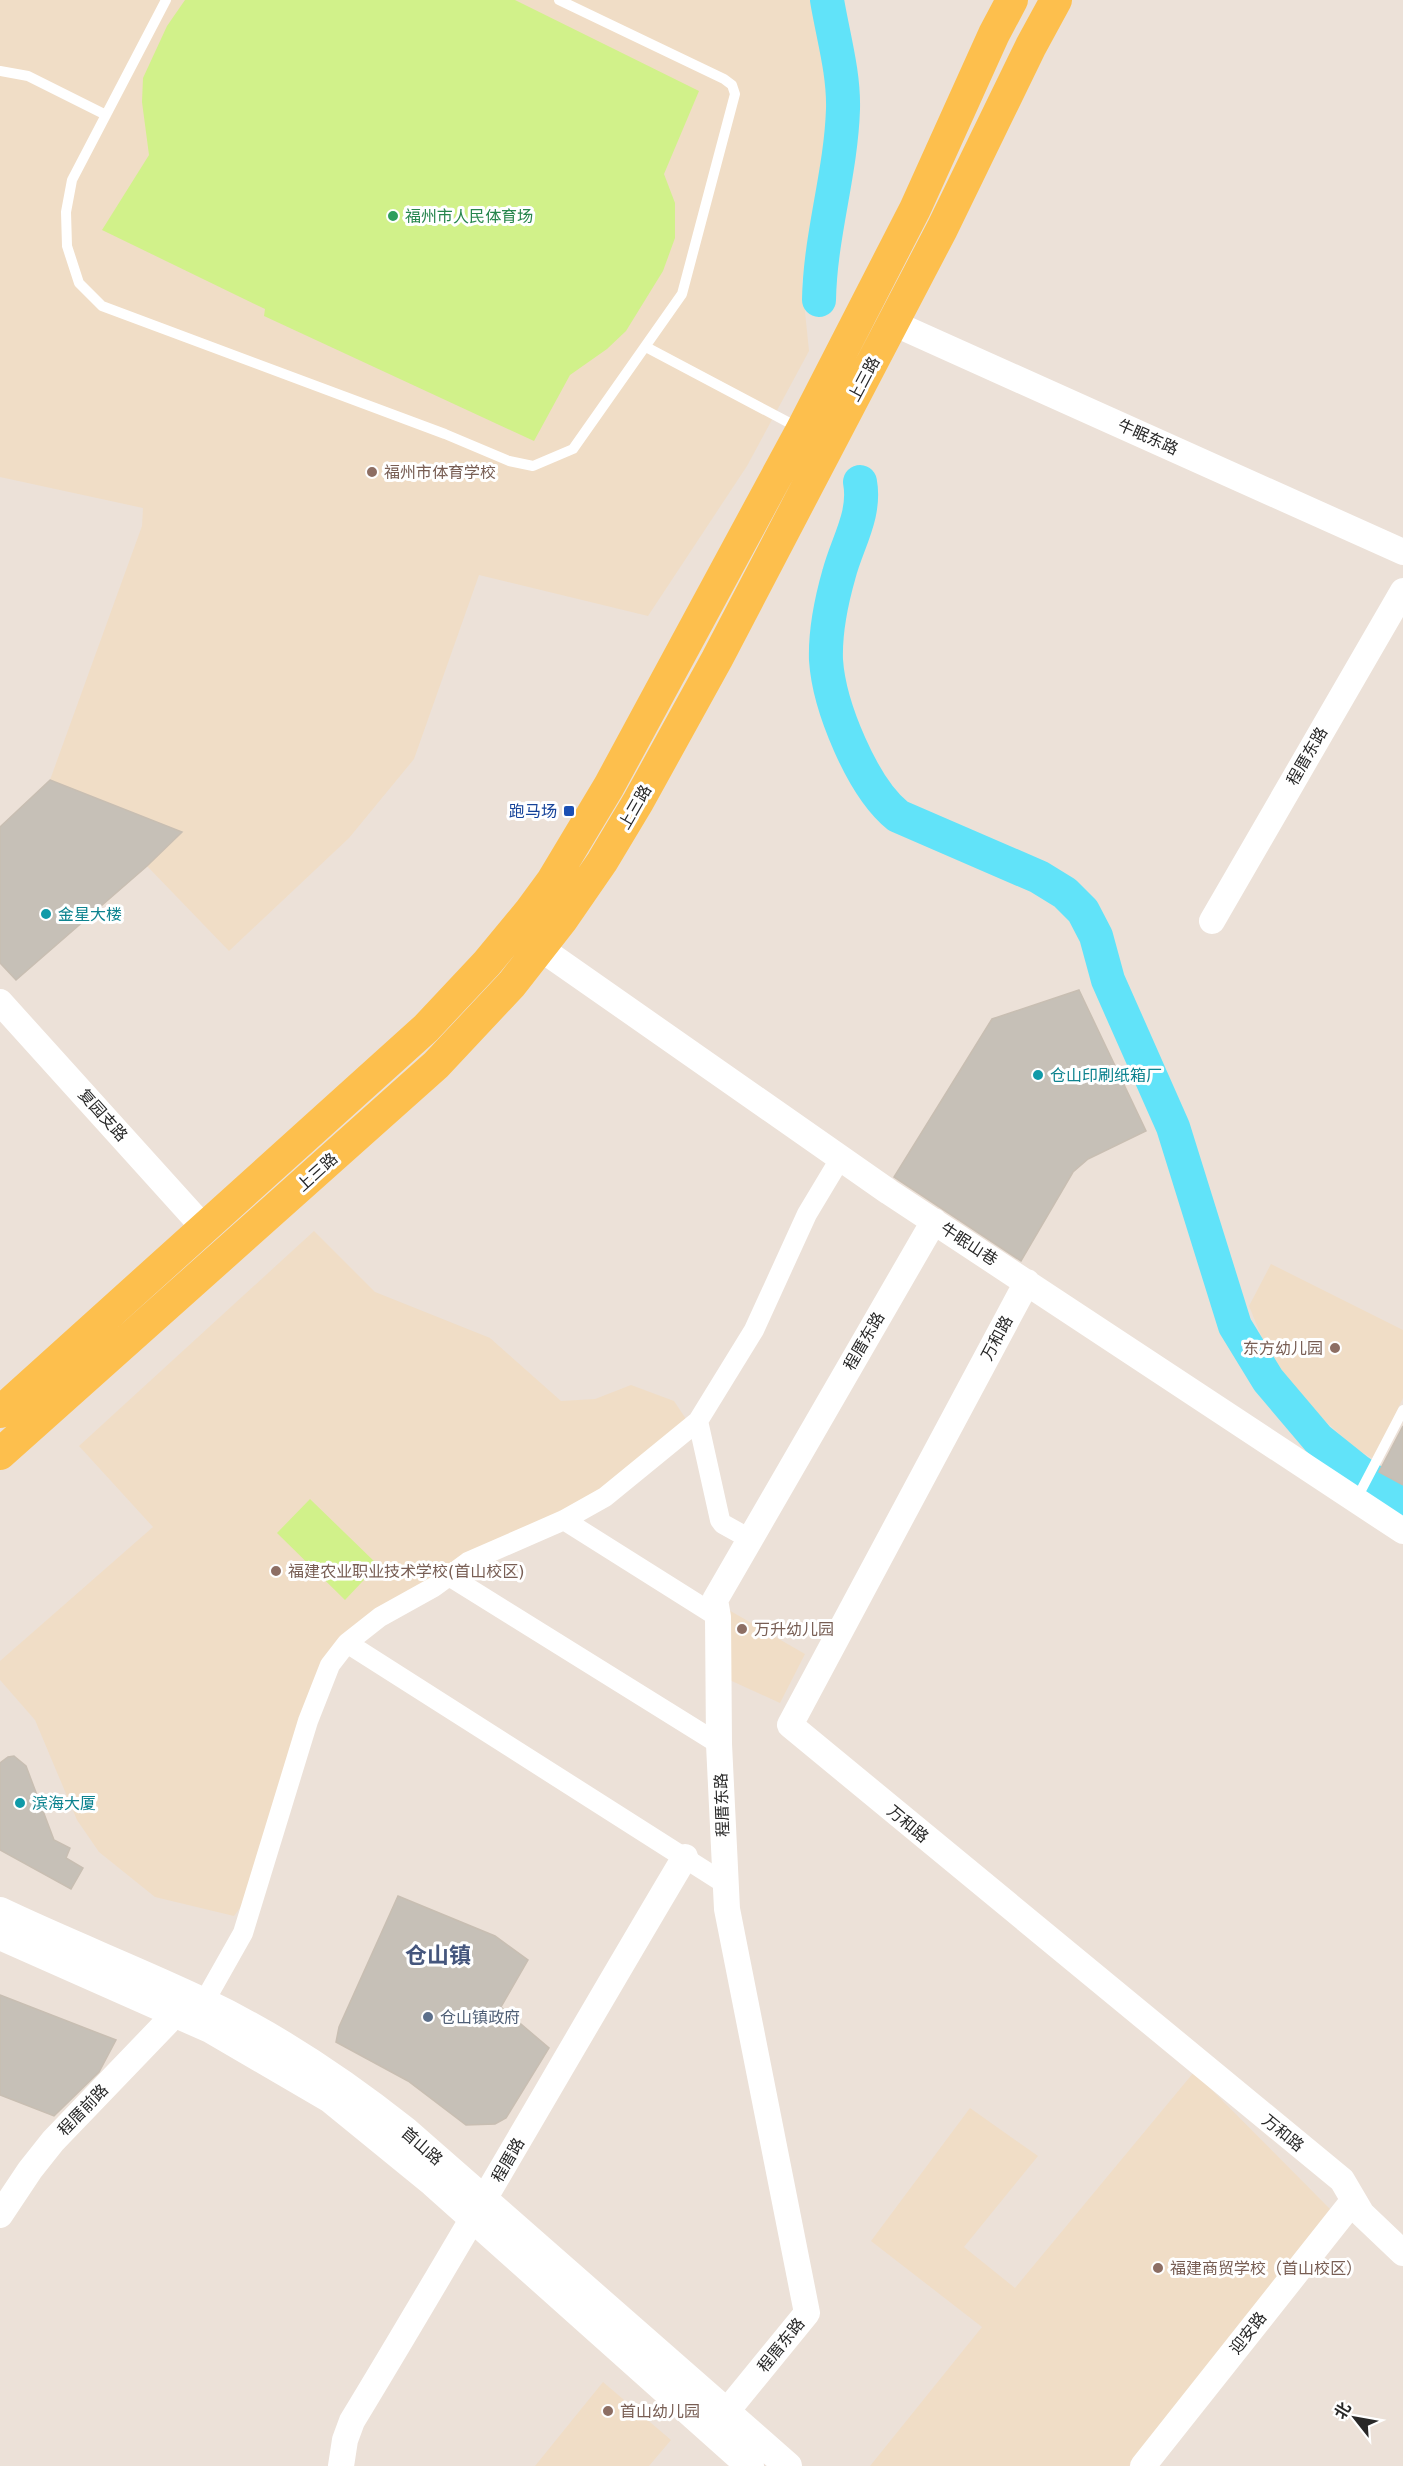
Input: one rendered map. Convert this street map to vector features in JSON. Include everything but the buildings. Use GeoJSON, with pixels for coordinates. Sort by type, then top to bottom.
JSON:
{"type":"FeatureCollection","features":[{"type":"Feature","properties":{"kind":"main road","name":"上三路"},"geometry":{"type":"LineString","coordinates":[[0,1412],[426,1028],[487,963],[552,881],[632,744],[802,429],[915,209],[994,34],[1012,0]]}},
{"type":"Feature","properties":{"kind":"main road","name":"上三路"},"geometry":{"type":"LineString","coordinates":[[0,1454],[420,1079],[485,1015],[583,891],[638,802],[722,648],[893,323],[1056,0]]}},
{"type":"Feature","properties":{"kind":"main road","name":"首山路"},"geometry":{"type":"LineString","coordinates":[[0,1911],[204,2002],[307,2060],[360,2094],[406,2131],[479,2210],[750,2466]]}},
{"type":"Feature","properties":{"kind":"main road","name":"首山路"},"geometry":{"type":"LineString","coordinates":[[0,1936],[176,2013],[257,2055],[330,2099],[433,2183],[479,2210],[727,2411],[788,2466]]}},
{"type":"Feature","properties":{"kind":"street","name":"牛眠东路"},"geometry":{"type":"LineString","coordinates":[[893,323],[1403,552]]}},
{"type":"Feature","properties":{"kind":"street","name":"程厝东路"},"geometry":{"type":"LineString","coordinates":[[1212,921],[1403,591]]}},
{"type":"Feature","properties":{"kind":"street","name":"牛眠山巷"},"geometry":{"type":"LineString","coordinates":[[540,948],[840,1159],[1358,1496],[1403,1532]]}},
{"type":"Feature","properties":{"kind":"street","name":"复园支路"},"geometry":{"type":"LineString","coordinates":[[0,1002],[205,1229]]}},
{"type":"Feature","properties":{"kind":"street"},"geometry":{"type":"LineString","coordinates":[[204,2002],[243,1933],[308,1720],[330,1665],[347,1643],[380,1617],[472,1560],[564,1520],[614,1491],[698,1421],[754,1330],[807,1214],[840,1159]]}},
{"type":"Feature","properties":{"kind":"street","name":"程厝东路"},"geometry":{"type":"LineString","coordinates":[[727,2411],[807,2313],[727,1909],[719,1744],[718,1617],[715,1600],[934,1221]]}},
{"type":"Feature","properties":{"kind":"street","name":"万和路"},"geometry":{"type":"LineString","coordinates":[[1027,1282],[790,1725],[1342,2180],[1362,2214],[1403,2253]]}},
{"type":"Feature","properties":{"kind":"street"},"geometry":{"type":"LineString","coordinates":[[698,1421],[720,1520],[750,1539]]}},
{"type":"Feature","properties":{"kind":"street"},"geometry":{"type":"LineString","coordinates":[[564,1520],[718,1617]]}},
{"type":"Feature","properties":{"kind":"street"},"geometry":{"type":"LineString","coordinates":[[449,1576],[719,1744]]}},
{"type":"Feature","properties":{"kind":"street"},"geometry":{"type":"LineString","coordinates":[[347,1643],[724,1883]]}},
{"type":"Feature","properties":{"kind":"street","name":"程厝路"},"geometry":{"type":"LineString","coordinates":[[341,2466],[345,2440],[352,2421],[479,2210],[685,1857]]}},
{"type":"Feature","properties":{"kind":"street","name":"程厝前路"},"geometry":{"type":"LineString","coordinates":[[0,2215],[49,2146],[176,2013]]}},
{"type":"Feature","properties":{"kind":"street","name":"迎安路"},"geometry":{"type":"LineString","coordinates":[[1143,2466],[1353,2201]]}},
{"type":"Feature","properties":{"kind":"lane"},"geometry":{"type":"LineString","coordinates":[[166,0],[72,180],[66,212],[67,246],[79,283],[102,306],[446,434],[510,461],[533,466],[573,449],[682,294],[735,94],[732,86],[724,79],[559,0]]}},
{"type":"Feature","properties":{"kind":"lane"},"geometry":{"type":"LineString","coordinates":[[0,71],[28,76],[106,115]]}},
{"type":"Feature","properties":{"kind":"lane"},"geometry":{"type":"LineString","coordinates":[[646,347],[802,429]]}},
{"type":"Feature","properties":{"kind":"lane"},"geometry":{"type":"LineString","coordinates":[[1358,1496],[1403,1410]]}},
{"type":"Feature","properties":{"kind":"shaded area","name":"福州市体育学校"},"geometry":{"type":"Polygon","coordinates":[[[0,0],[816,0],[833,88],[834,114],[828,161],[802,282],[809,351],[747,466],[648,616],[479,575],[414,759],[349,838],[229,951],[147,866],[181,832],[50,780],[142,526],[143,508],[0,477],[0,0]]]}},
{"type":"Feature","properties":{"kind":"shaded area","name":"福建农业职业技术学校(首山校区)"},"geometry":{"type":"Polygon","coordinates":[[[314,1231],[375,1292],[490,1338],[561,1401],[595,1399],[631,1385],[674,1401],[688,1422],[611,1490],[336,1646],[251,1893],[234,1916],[155,1897],[99,1852],[77,1820],[35,1720],[0,1680],[0,1661],[153,1527],[79,1446],[314,1231]]]}},
{"type":"Feature","properties":{"kind":"shaded area","name":"东方幼儿园"},"geometry":{"type":"Polygon","coordinates":[[[1271,1264],[1403,1330],[1403,1398],[1374,1459],[1356,1449],[1321,1417],[1286,1384],[1274,1367],[1249,1306],[1271,1264]]]}},
{"type":"Feature","properties":{"kind":"shaded area","name":"万升幼儿园"},"geometry":{"type":"Polygon","coordinates":[[[720,1605],[805,1654],[780,1703],[723,1677],[720,1605]]]}},
{"type":"Feature","properties":{"kind":"shaded area","name":"福建商贸学校（首山校区）"},"geometry":{"type":"Polygon","coordinates":[[[1194,2072],[1330,2209],[1129,2466],[870,2466],[982,2327],[871,2241],[970,2108],[1038,2156],[964,2247],[1015,2288],[1194,2072]]]}},
{"type":"Feature","properties":{"kind":"shaded area","name":"首山幼儿园"},"geometry":{"type":"Polygon","coordinates":[[[603,2382],[671,2440],[649,2466],[535,2466],[603,2382]]]}},
{"type":"Feature","properties":{"kind":"green space","name":"福州市人民体育场"},"geometry":{"type":"Polygon","coordinates":[[[185,0],[515,0],[699,91],[664,174],[675,203],[675,238],[663,271],[626,331],[607,349],[570,375],[534,441],[264,316],[265,309],[102,230],[149,155],[142,102],[143,78],[167,26],[185,0]]]}},
{"type":"Feature","properties":{"kind":"green space"},"geometry":{"type":"Polygon","coordinates":[[[310,1499],[378,1565],[345,1600],[277,1533],[310,1499]]]}},
{"type":"Feature","properties":{"kind":"waterway"},"geometry":{"type":"LineString","coordinates":[[819,300],[823,252],[839,157],[843,109],[840,68],[827,0]]}},
{"type":"Feature","properties":{"kind":"waterway"},"geometry":{"type":"LineString","coordinates":[[860,482],[858,517],[833,595],[826,649],[828,679],[833,700],[860,766],[872,786],[898,816],[1039,877],[1065,893],[1083,911],[1096,936],[1108,980],[1173,1127],[1235,1326],[1268,1380],[1318,1439],[1358,1471],[1403,1502]]}},
{"type":"Feature","properties":{"kind":"place","name":"福州市人民体育场"},"geometry":{"type":"Point","coordinates":[393,216]}},
{"type":"Feature","properties":{"kind":"place","name":"福州市体育学校"},"geometry":{"type":"Point","coordinates":[372,472]}},
{"type":"Feature","properties":{"kind":"place","name":"跑马场"},"geometry":{"type":"Point","coordinates":[569,811]}},
{"type":"Feature","properties":{"kind":"place","name":"金星大楼"},"geometry":{"type":"Point","coordinates":[46,914]}},
{"type":"Feature","properties":{"kind":"place","name":"仓山印刷纸箱厂"},"geometry":{"type":"Point","coordinates":[1038,1075]}},
{"type":"Feature","properties":{"kind":"place","name":"东方幼儿园"},"geometry":{"type":"Point","coordinates":[1335,1348]}},
{"type":"Feature","properties":{"kind":"place","name":"福建农业职业技术学校(首山校区)"},"geometry":{"type":"Point","coordinates":[276,1571]}},
{"type":"Feature","properties":{"kind":"place","name":"万升幼儿园"},"geometry":{"type":"Point","coordinates":[742,1629]}},
{"type":"Feature","properties":{"kind":"place","name":"滨海大厦"},"geometry":{"type":"Point","coordinates":[20,1803]}},
{"type":"Feature","properties":{"kind":"place","name":"仓山镇政府"},"geometry":{"type":"Point","coordinates":[428,2017]}},
{"type":"Feature","properties":{"kind":"place","name":"福建商贸学校（首山校区）"},"geometry":{"type":"Point","coordinates":[1158,2268]}},
{"type":"Feature","properties":{"kind":"place","name":"首山幼儿园"},"geometry":{"type":"Point","coordinates":[608,2411]}},
{"type":"Feature","properties":{"kind":"district","name":"仓山镇"},"geometry":{"type":"Point","coordinates":[438,1955]}}]}
